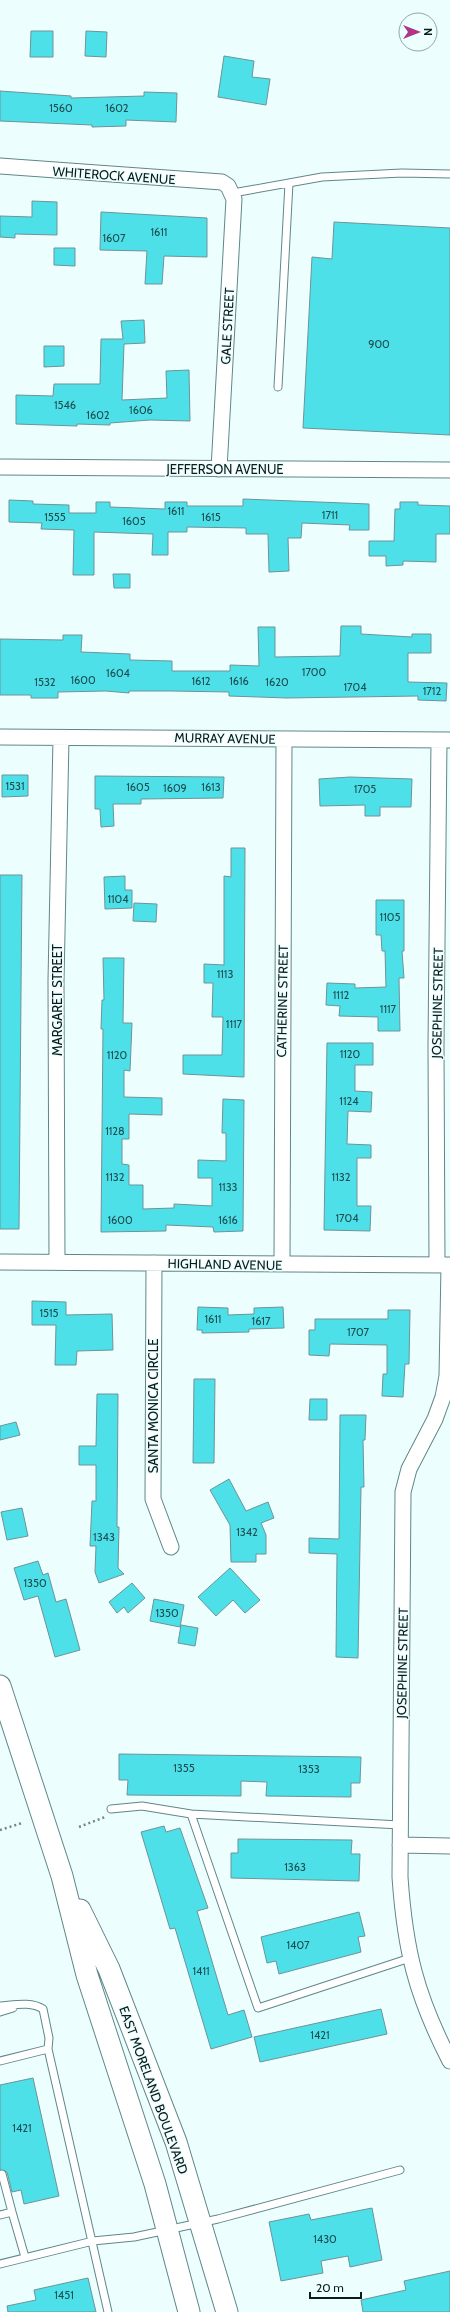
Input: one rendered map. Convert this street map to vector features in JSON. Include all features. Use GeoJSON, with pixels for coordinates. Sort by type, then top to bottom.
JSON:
{"type":"FeatureCollection","features":[{"type":"Feature","properties":{"kind":"main road","name":"EAST MORELAND BOULEVARD"},"geometry":{"type":"LineString","coordinates":[[0,1686],[62,1876],[87,1975],[155,2184],[189,2312]]}},
{"type":"Feature","properties":{"kind":"main road","name":"EAST MORELAND BOULEVARD"},"geometry":{"type":"LineString","coordinates":[[62,1876],[109,1969],[176,2142],[227,2312]]}},
{"type":"Feature","properties":{"kind":"street","name":"WHITEROCK AVENUE"},"geometry":{"type":"LineString","coordinates":[[0,166],[222,182],[230,189]]}},
{"type":"Feature","properties":{"kind":"street","name":"GALE STREET"},"geometry":{"type":"LineString","coordinates":[[219,469],[234,199],[230,189]]}},
{"type":"Feature","properties":{"kind":"street","name":"JEFFERSON AVENUE"},"geometry":{"type":"LineString","coordinates":[[0,467],[450,470]]}},
{"type":"Feature","properties":{"kind":"street","name":"MURRAY AVENUE"},"geometry":{"type":"LineString","coordinates":[[0,737],[444,740]]}},
{"type":"Feature","properties":{"kind":"street","name":"MARGARET STREET"},"geometry":{"type":"LineString","coordinates":[[57,1262],[56,981],[61,738]]}},
{"type":"Feature","properties":{"kind":"street","name":"CATHERINE STREET"},"geometry":{"type":"LineString","coordinates":[[282,1264],[284,739]]}},
{"type":"Feature","properties":{"kind":"street","name":"JOSEPHINE STREET"},"geometry":{"type":"LineString","coordinates":[[444,740],[436,1046],[445,1265],[447,1376],[443,1397],[436,1419],[409,1469],[403,1492],[400,1845],[403,1920],[410,1958],[419,1994],[432,2026],[450,2061]]}},
{"type":"Feature","properties":{"kind":"street","name":"HIGHLAND AVENUE"},"geometry":{"type":"LineString","coordinates":[[0,1262],[445,1265]]}},
{"type":"Feature","properties":{"kind":"street","name":"SANTA MONICA CIRCLE"},"geometry":{"type":"LineString","coordinates":[[154,1263],[153,1499],[171,1546]]}},
{"type":"Feature","properties":{"kind":"street"},"geometry":{"type":"LineString","coordinates":[[400,1845],[450,1846]]}},
{"type":"Feature","properties":{"kind":"lane"},"geometry":{"type":"LineString","coordinates":[[230,189],[289,183],[322,177],[402,173],[450,174]]}},
{"type":"Feature","properties":{"kind":"lane"},"geometry":{"type":"LineString","coordinates":[[278,387],[289,183]]}},
{"type":"Feature","properties":{"kind":"lane"},"geometry":{"type":"LineString","coordinates":[[111,1809],[142,1806],[191,1814],[400,1825]]}},
{"type":"Feature","properties":{"kind":"lane"},"geometry":{"type":"LineString","coordinates":[[191,1814],[258,2008],[410,1958]]}},
{"type":"Feature","properties":{"kind":"lane"},"geometry":{"type":"LineString","coordinates":[[0,2012],[28,2004]]}},
{"type":"Feature","properties":{"kind":"lane"},"geometry":{"type":"LineString","coordinates":[[0,2006],[28,2004],[38,2006],[43,2009],[49,2038],[48,2049],[108,2312]]}},
{"type":"Feature","properties":{"kind":"lane"},"geometry":{"type":"LineString","coordinates":[[0,2061],[48,2049]]}},
{"type":"Feature","properties":{"kind":"lane"},"geometry":{"type":"LineString","coordinates":[[0,2264],[93,2241],[134,2237],[200,2223],[400,2170]]}},
{"type":"Feature","properties":{"kind":"lane"},"geometry":{"type":"LineString","coordinates":[[2,2174],[25,2257]]}},
{"type":"Feature","properties":{"kind":"lane"},"geometry":{"type":"LineString","coordinates":[[0,2215],[12,2212]]}},
{"type":"Feature","properties":{"kind":"path"},"geometry":{"type":"LineString","coordinates":[[79,1827],[108,1816],[111,1809]]}},
{"type":"Feature","properties":{"kind":"path"},"geometry":{"type":"LineString","coordinates":[[0,1830],[22,1823]]}},
{"type":"Feature","properties":{"kind":"building"},"geometry":{"type":"Polygon","coordinates":[[[31,31],[53,31],[53,57],[30,57],[31,31]]]}},
{"type":"Feature","properties":{"kind":"building"},"geometry":{"type":"Polygon","coordinates":[[[86,31],[107,32],[106,57],[85,56],[86,31]]]}},
{"type":"Feature","properties":{"kind":"building"},"geometry":{"type":"Polygon","coordinates":[[[224,56],[254,61],[252,77],[270,79],[266,105],[218,97],[224,56]]]}},
{"type":"Feature","properties":{"kind":"building"},"geometry":{"type":"Polygon","coordinates":[[[0,91],[71,96],[71,98],[144,96],[144,92],[177,93],[176,122],[126,120],[126,126],[92,127],[92,125],[0,121],[0,91]]]}},
{"type":"Feature","properties":{"kind":"building"},"geometry":{"type":"Polygon","coordinates":[[[32,201],[57,202],[57,235],[15,234],[15,238],[0,237],[0,216],[32,217],[32,201]]]}},
{"type":"Feature","properties":{"kind":"building"},"geometry":{"type":"Polygon","coordinates":[[[101,212],[207,218],[207,257],[164,256],[162,284],[145,284],[147,251],[100,250],[101,212]]]}},
{"type":"Feature","properties":{"kind":"building"},"geometry":{"type":"Polygon","coordinates":[[[334,222],[450,228],[450,435],[303,428],[312,257],[332,259],[334,222]]]}},
{"type":"Feature","properties":{"kind":"building"},"geometry":{"type":"Polygon","coordinates":[[[54,248],[75,248],[75,266],[54,265],[54,248]]]}},
{"type":"Feature","properties":{"kind":"building"},"geometry":{"type":"Polygon","coordinates":[[[144,320],[145,343],[124,344],[122,400],[167,398],[166,371],[189,370],[190,421],[150,420],[110,423],[110,425],[77,424],[77,426],[16,424],[16,395],[53,396],[54,384],[100,384],[101,339],[123,339],[121,321],[144,320]]]}},
{"type":"Feature","properties":{"kind":"building"},"geometry":{"type":"Polygon","coordinates":[[[44,346],[64,346],[64,366],[44,367],[44,346]]]}},
{"type":"Feature","properties":{"kind":"building"},"geometry":{"type":"Polygon","coordinates":[[[243,499],[369,504],[369,530],[349,530],[350,525],[302,523],[301,538],[288,538],[289,571],[269,572],[268,534],[246,534],[246,528],[187,527],[187,532],[168,532],[168,555],[152,555],[153,534],[94,532],[94,575],[73,575],[74,530],[41,529],[42,523],[9,522],[9,500],[33,501],[33,504],[69,505],[69,513],[96,513],[96,502],[110,502],[110,507],[165,509],[165,502],[187,502],[187,506],[243,506],[243,499]]]}},
{"type":"Feature","properties":{"kind":"building"},"geometry":{"type":"Polygon","coordinates":[[[400,502],[418,502],[418,505],[450,506],[450,534],[436,534],[436,562],[403,561],[403,565],[386,566],[386,556],[369,556],[369,541],[394,541],[395,509],[400,509],[400,502]]]}},
{"type":"Feature","properties":{"kind":"building"},"geometry":{"type":"Polygon","coordinates":[[[113,574],[130,574],[130,588],[114,588],[113,574]]]}},
{"type":"Feature","properties":{"kind":"building"},"geometry":{"type":"Polygon","coordinates":[[[341,626],[361,626],[361,634],[412,637],[412,634],[431,634],[431,653],[408,653],[408,682],[447,683],[446,701],[418,700],[418,696],[287,698],[229,696],[229,692],[172,691],[129,691],[129,693],[106,691],[58,692],[58,698],[31,698],[31,695],[0,695],[0,639],[63,640],[63,635],[82,635],[81,652],[130,654],[130,660],[172,661],[172,671],[230,671],[230,665],[259,666],[258,627],[275,627],[275,657],[340,656],[341,626]]]}},
{"type":"Feature","properties":{"kind":"building"},"geometry":{"type":"Polygon","coordinates":[[[2,775],[28,775],[28,796],[2,797],[2,775]]]}},
{"type":"Feature","properties":{"kind":"building"},"geometry":{"type":"Polygon","coordinates":[[[95,776],[224,777],[223,798],[141,799],[141,804],[113,804],[114,826],[101,827],[100,809],[95,809],[95,776]]]}},
{"type":"Feature","properties":{"kind":"building"},"geometry":{"type":"Polygon","coordinates":[[[350,777],[412,779],[411,807],[380,807],[380,816],[365,816],[365,805],[320,806],[319,779],[350,777]]]}},
{"type":"Feature","properties":{"kind":"building"},"geometry":{"type":"Polygon","coordinates":[[[231,848],[245,848],[244,1077],[183,1074],[183,1055],[222,1055],[223,1017],[212,1017],[213,983],[204,983],[204,964],[224,965],[224,876],[231,877],[231,848]]]}},
{"type":"Feature","properties":{"kind":"building"},"geometry":{"type":"Polygon","coordinates":[[[0,875],[22,875],[19,1229],[0,1229],[0,875]]]}},
{"type":"Feature","properties":{"kind":"building"},"geometry":{"type":"Polygon","coordinates":[[[125,876],[125,890],[132,890],[132,908],[105,909],[104,877],[125,876]]]}},
{"type":"Feature","properties":{"kind":"building"},"geometry":{"type":"Polygon","coordinates":[[[376,900],[404,900],[404,951],[402,951],[404,978],[399,978],[400,1031],[378,1031],[378,1017],[339,1016],[340,1006],[326,1005],[327,983],[355,984],[355,988],[386,987],[385,951],[382,951],[381,935],[376,935],[376,900]]]}},
{"type":"Feature","properties":{"kind":"building"},"geometry":{"type":"Polygon","coordinates":[[[134,903],[157,904],[156,922],[133,921],[134,903]]]}},
{"type":"Feature","properties":{"kind":"building"},"geometry":{"type":"Polygon","coordinates":[[[103,958],[124,958],[123,1023],[132,1023],[130,1071],[124,1070],[124,1097],[162,1098],[162,1115],[129,1114],[129,1139],[122,1139],[122,1164],[129,1165],[129,1185],[143,1185],[143,1209],[174,1208],[174,1204],[212,1206],[212,1178],[198,1178],[198,1160],[226,1161],[226,1133],[222,1133],[223,1099],[244,1100],[243,1231],[214,1232],[213,1227],[166,1225],[166,1231],[101,1232],[103,1029],[101,1029],[102,1000],[104,1000],[103,958]]]}},
{"type":"Feature","properties":{"kind":"building"},"geometry":{"type":"Polygon","coordinates":[[[327,1043],[373,1043],[373,1065],[355,1065],[355,1091],[372,1092],[371,1112],[348,1111],[347,1144],[371,1145],[371,1158],[357,1158],[357,1206],[371,1206],[370,1231],[324,1230],[327,1043]]]}},
{"type":"Feature","properties":{"kind":"building"},"geometry":{"type":"Polygon","coordinates":[[[32,1301],[66,1302],[66,1315],[112,1314],[113,1350],[77,1351],[76,1365],[55,1365],[56,1325],[32,1325],[32,1301]]]}},
{"type":"Feature","properties":{"kind":"building"},"geometry":{"type":"Polygon","coordinates":[[[198,1307],[228,1308],[228,1315],[254,1314],[254,1308],[283,1307],[284,1328],[249,1329],[249,1332],[202,1333],[202,1330],[197,1330],[198,1307]]]}},
{"type":"Feature","properties":{"kind":"building"},"geometry":{"type":"Polygon","coordinates":[[[388,1310],[410,1310],[409,1364],[405,1364],[403,1397],[382,1396],[383,1374],[387,1374],[387,1345],[330,1344],[329,1356],[309,1355],[309,1330],[315,1330],[315,1319],[388,1319],[388,1310]]]}},
{"type":"Feature","properties":{"kind":"building"},"geometry":{"type":"Polygon","coordinates":[[[194,1379],[215,1379],[214,1463],[193,1463],[194,1379]]]}},
{"type":"Feature","properties":{"kind":"building"},"geometry":{"type":"Polygon","coordinates":[[[97,1394],[118,1394],[118,1568],[124,1574],[99,1583],[95,1572],[96,1546],[90,1546],[92,1501],[96,1501],[96,1465],[79,1465],[79,1446],[96,1446],[97,1394]]]}},
{"type":"Feature","properties":{"kind":"building"},"geometry":{"type":"Polygon","coordinates":[[[310,1399],[327,1399],[327,1420],[309,1420],[310,1399]]]}},
{"type":"Feature","properties":{"kind":"building"},"geometry":{"type":"Polygon","coordinates":[[[340,1415],[366,1415],[365,1440],[363,1440],[364,1487],[361,1487],[358,1658],[336,1657],[337,1554],[309,1553],[309,1538],[339,1539],[340,1415]]]}},
{"type":"Feature","properties":{"kind":"building"},"geometry":{"type":"Polygon","coordinates":[[[16,1422],[20,1435],[0,1440],[0,1426],[16,1422]]]}},
{"type":"Feature","properties":{"kind":"building"},"geometry":{"type":"Polygon","coordinates":[[[229,1479],[246,1511],[268,1502],[274,1518],[261,1523],[266,1535],[266,1554],[256,1554],[256,1562],[231,1562],[230,1525],[210,1490],[229,1479]]]}},
{"type":"Feature","properties":{"kind":"building"},"geometry":{"type":"Polygon","coordinates":[[[22,1508],[28,1536],[7,1540],[1,1512],[22,1508]]]}},
{"type":"Feature","properties":{"kind":"building"},"geometry":{"type":"Polygon","coordinates":[[[38,1561],[43,1575],[48,1573],[56,1602],[66,1599],[80,1650],[55,1657],[38,1596],[24,1600],[14,1568],[38,1561]]]}},
{"type":"Feature","properties":{"kind":"building"},"geometry":{"type":"Polygon","coordinates":[[[230,1568],[260,1600],[245,1613],[233,1600],[216,1616],[198,1597],[230,1568]]]}},
{"type":"Feature","properties":{"kind":"building"},"geometry":{"type":"Polygon","coordinates":[[[132,1583],[145,1598],[128,1613],[124,1607],[117,1613],[109,1602],[132,1583]]]}},
{"type":"Feature","properties":{"kind":"building"},"geometry":{"type":"Polygon","coordinates":[[[154,1599],[184,1605],[180,1627],[150,1621],[154,1599]]]}},
{"type":"Feature","properties":{"kind":"building"},"geometry":{"type":"Polygon","coordinates":[[[181,1625],[198,1628],[195,1646],[178,1643],[181,1625]]]}},
{"type":"Feature","properties":{"kind":"building"},"geometry":{"type":"Polygon","coordinates":[[[119,1754],[361,1757],[360,1783],[351,1783],[351,1797],[266,1796],[267,1782],[241,1781],[241,1796],[127,1795],[128,1780],[119,1780],[119,1754]]]}},
{"type":"Feature","properties":{"kind":"building"},"geometry":{"type":"Polygon","coordinates":[[[164,1826],[166,1832],[180,1828],[208,1908],[197,1911],[228,2015],[244,2010],[252,2037],[211,2049],[175,1928],[170,1929],[141,1832],[164,1826]]]}},
{"type":"Feature","properties":{"kind":"building"},"geometry":{"type":"Polygon","coordinates":[[[238,1839],[352,1840],[351,1854],[360,1854],[359,1881],[231,1878],[231,1853],[238,1853],[238,1839]]]}},
{"type":"Feature","properties":{"kind":"building"},"geometry":{"type":"Polygon","coordinates":[[[359,1912],[365,1936],[358,1937],[361,1952],[279,1974],[276,1961],[267,1963],[261,1937],[359,1912]]]}},
{"type":"Feature","properties":{"kind":"building"},"geometry":{"type":"Polygon","coordinates":[[[381,2009],[387,2034],[260,2062],[254,2037],[381,2009]]]}},
{"type":"Feature","properties":{"kind":"building"},"geometry":{"type":"Polygon","coordinates":[[[33,2078],[59,2196],[24,2204],[21,2190],[12,2192],[7,2172],[0,2170],[0,2085],[33,2078]]]}},
{"type":"Feature","properties":{"kind":"building"},"geometry":{"type":"Polygon","coordinates":[[[372,2208],[382,2260],[350,2267],[348,2256],[321,2261],[323,2273],[281,2281],[269,2222],[309,2214],[311,2220],[372,2208]]]}},
{"type":"Feature","properties":{"kind":"building"},"geometry":{"type":"Polygon","coordinates":[[[450,2271],[450,2312],[363,2312],[361,2300],[406,2290],[404,2281],[450,2271]]]}},
{"type":"Feature","properties":{"kind":"building"},"geometry":{"type":"Polygon","coordinates":[[[88,2278],[96,2312],[8,2312],[7,2306],[36,2300],[34,2290],[88,2278]]]}}]}
